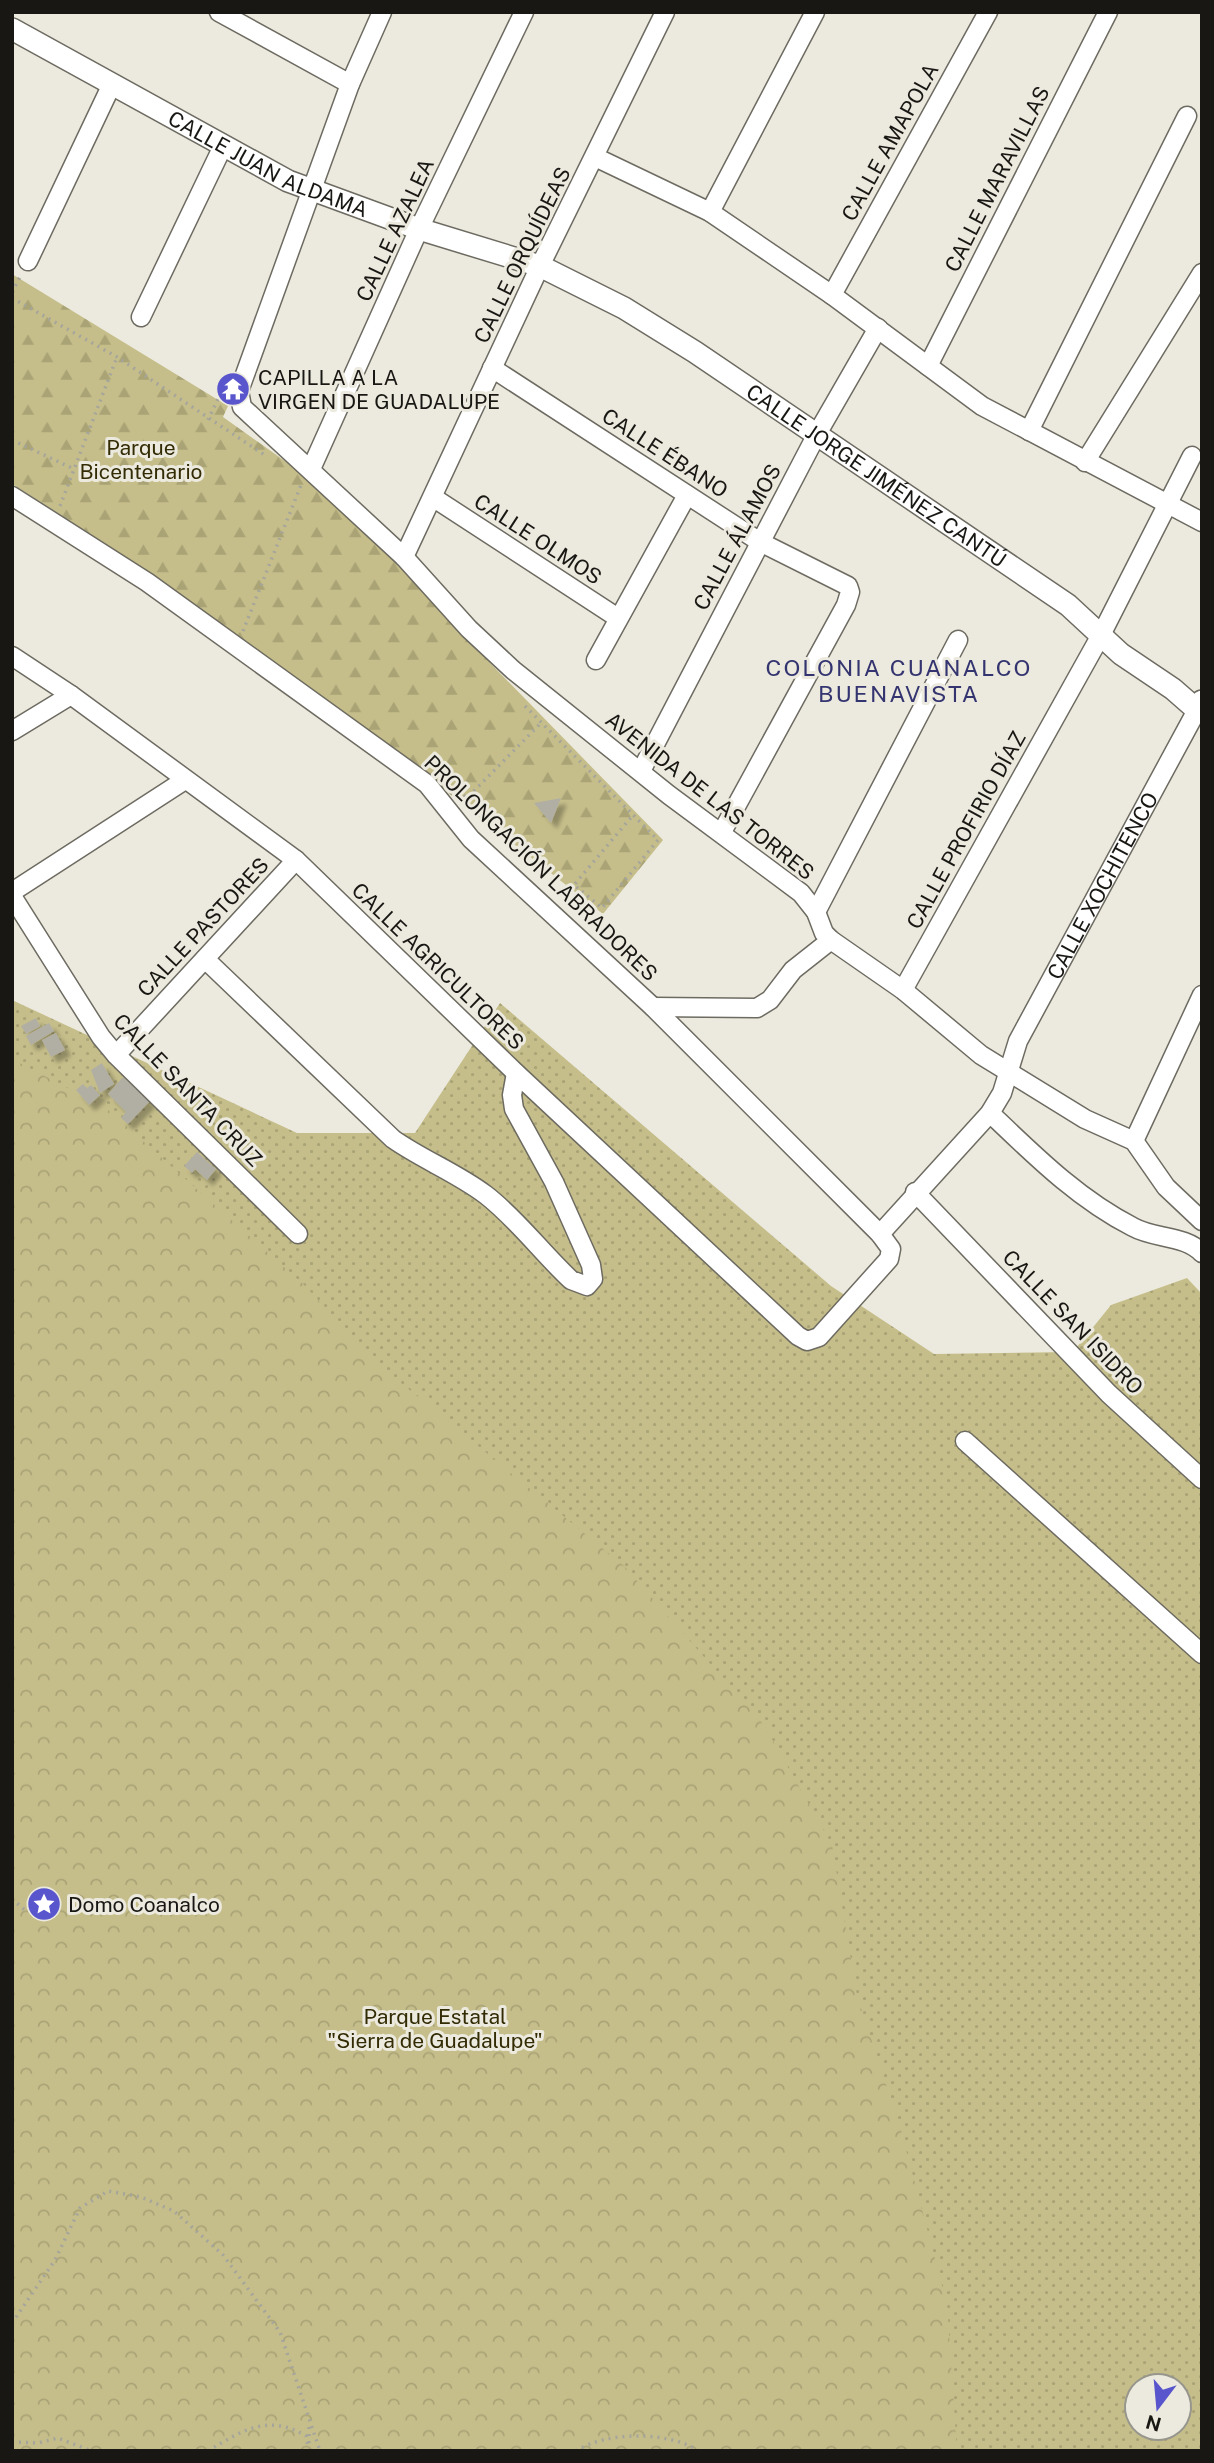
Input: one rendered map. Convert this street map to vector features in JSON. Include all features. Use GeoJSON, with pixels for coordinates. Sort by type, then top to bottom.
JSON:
{"type":"FeatureCollection","features":[{"type":"Feature","properties":{"kind":"street"},"geometry":{"type":"LineString","coordinates":[[219,12],[350,84]]}},
{"type":"Feature","properties":{"kind":"street"},"geometry":{"type":"LineString","coordinates":[[311,191],[350,84],[382,12]]}},
{"type":"Feature","properties":{"kind":"street","name":"CALLE AZALEA"},"geometry":{"type":"LineString","coordinates":[[307,475],[419,229],[524,12]]}},
{"type":"Feature","properties":{"kind":"street","name":"CALLE ORQUÍDEAS"},"geometry":{"type":"LineString","coordinates":[[404,557],[434,498],[540,266],[665,12]]}},
{"type":"Feature","properties":{"kind":"street"},"geometry":{"type":"LineString","coordinates":[[710,212],[815,12]]}},
{"type":"Feature","properties":{"kind":"street","name":"CALLE AMAPOLA"},"geometry":{"type":"LineString","coordinates":[[832,295],[988,12]]}},
{"type":"Feature","properties":{"kind":"street","name":"CALLE MARAVILLAS"},"geometry":{"type":"LineString","coordinates":[[928,366],[1108,12]]}},
{"type":"Feature","properties":{"kind":"street","name":"CALLE JUAN ALDAMA"},"geometry":{"type":"LineString","coordinates":[[12,29],[258,167],[311,191],[419,229],[540,266]]}},
{"type":"Feature","properties":{"kind":"street"},"geometry":{"type":"LineString","coordinates":[[28,261],[113,84]]}},
{"type":"Feature","properties":{"kind":"street"},"geometry":{"type":"LineString","coordinates":[[1029,431],[1187,116]]}},
{"type":"Feature","properties":{"kind":"street"},"geometry":{"type":"LineString","coordinates":[[141,317],[223,145]]}},
{"type":"Feature","properties":{"kind":"street"},"geometry":{"type":"LineString","coordinates":[[595,157],[710,212],[832,295],[982,406],[1168,507],[1202,522]]}},
{"type":"Feature","properties":{"kind":"street","name":"AVENIDA DE LAS TORRES"},"geometry":{"type":"LineString","coordinates":[[311,191],[239,391],[239,402],[244,411],[307,475],[404,557],[468,629],[504,662],[669,795],[801,893],[816,912],[824,933],[831,940],[903,990],[981,1055],[1009,1074],[1085,1119],[1134,1141]]}},
{"type":"Feature","properties":{"kind":"street","name":"CALLE JORGE JIMÉNEZ CANTÚ"},"geometry":{"type":"LineString","coordinates":[[540,266],[624,308],[817,434],[1068,605],[1121,654],[1200,708]]}},
{"type":"Feature","properties":{"kind":"street"},"geometry":{"type":"LineString","coordinates":[[1085,463],[1202,273]]}},
{"type":"Feature","properties":{"kind":"street","name":"CALLE ÁLAMOS"},"geometry":{"type":"LineString","coordinates":[[641,771],[817,434],[878,328]]}},
{"type":"Feature","properties":{"kind":"street","name":"CALLE ÉBANO"},"geometry":{"type":"LineString","coordinates":[[492,368],[760,542],[842,582],[850,592],[846,605],[722,832]]}},
{"type":"Feature","properties":{"kind":"street","name":"CALLE PROFIRIO DÍAZ"},"geometry":{"type":"LineString","coordinates":[[903,990],[1101,635],[1192,456]]}},
{"type":"Feature","properties":{"kind":"street"},"geometry":{"type":"LineString","coordinates":[[596,660],[687,495]]}},
{"type":"Feature","properties":{"kind":"street","name":"PROLONGACIÓN LABRADORES"},"geometry":{"type":"LineString","coordinates":[[12,496],[147,582],[427,784],[471,839],[653,1007],[880,1234],[891,1253]]}},
{"type":"Feature","properties":{"kind":"street","name":"CALLE OLMOS"},"geometry":{"type":"LineString","coordinates":[[434,498],[618,618]]}},
{"type":"Feature","properties":{"kind":"street"},"geometry":{"type":"LineString","coordinates":[[816,912],[958,640]]}},
{"type":"Feature","properties":{"kind":"street","name":"CALLE AGRICULTORES"},"geometry":{"type":"LineString","coordinates":[[12,656],[71,695],[296,860],[516,1073],[797,1336],[807,1341],[819,1337],[889,1259],[891,1253]]}},
{"type":"Feature","properties":{"kind":"street"},"geometry":{"type":"LineString","coordinates":[[12,731],[71,695]]}},
{"type":"Feature","properties":{"kind":"street","name":"CALLE XOCHITENCO"},"geometry":{"type":"LineString","coordinates":[[880,1234],[915,1192],[990,1113],[1009,1074],[1018,1041],[1200,708]]}},
{"type":"Feature","properties":{"kind":"street"},"geometry":{"type":"LineString","coordinates":[[12,894],[185,780]]}},
{"type":"Feature","properties":{"kind":"street","name":"CALLE PASTORES"},"geometry":{"type":"LineString","coordinates":[[116,1055],[296,860]]}},
{"type":"Feature","properties":{"kind":"street","name":"CALLE SANTA CRUZ"},"geometry":{"type":"LineString","coordinates":[[12,894],[101,1037],[116,1055],[298,1234]]}},
{"type":"Feature","properties":{"kind":"street"},"geometry":{"type":"LineString","coordinates":[[653,1007],[757,1008],[770,1000],[793,970],[831,940]]}},
{"type":"Feature","properties":{"kind":"street"},"geometry":{"type":"LineString","coordinates":[[205,959],[393,1139],[420,1158],[463,1178],[490,1198],[570,1280],[587,1286],[593,1279],[591,1265],[554,1182],[514,1109],[512,1095],[516,1073]]}},
{"type":"Feature","properties":{"kind":"street"},"geometry":{"type":"LineString","coordinates":[[1202,995],[1134,1141],[1166,1187],[1202,1221]]}},
{"type":"Feature","properties":{"kind":"street"},"geometry":{"type":"LineString","coordinates":[[990,1113],[1063,1181],[1132,1227],[1158,1237],[1199,1244]]}},
{"type":"Feature","properties":{"kind":"street","name":"CALLE SAN ISIDRO"},"geometry":{"type":"LineString","coordinates":[[915,1192],[1109,1394],[1202,1479]]}},
{"type":"Feature","properties":{"kind":"street"},"geometry":{"type":"LineString","coordinates":[[965,1441],[1202,1654]]}},
{"type":"Feature","properties":{"kind":"path"},"geometry":{"type":"LineString","coordinates":[[12,298],[117,357],[272,460]]}},
{"type":"Feature","properties":{"kind":"path"},"geometry":{"type":"LineString","coordinates":[[59,508],[117,357]]}},
{"type":"Feature","properties":{"kind":"path"},"geometry":{"type":"LineString","coordinates":[[12,440],[74,469]]}},
{"type":"Feature","properties":{"kind":"path"},"geometry":{"type":"LineString","coordinates":[[243,631],[307,475]]}},
{"type":"Feature","properties":{"kind":"path"},"geometry":{"type":"LineString","coordinates":[[523,704],[658,840],[602,908],[573,885],[633,815]]}},
{"type":"Feature","properties":{"kind":"path"},"geometry":{"type":"LineString","coordinates":[[467,798],[541,723]]}},
{"type":"Feature","properties":{"kind":"path"},"geometry":{"type":"LineString","coordinates":[[12,1899],[26,1911]]}},
{"type":"Feature","properties":{"kind":"path"},"geometry":{"type":"LineString","coordinates":[[12,2323],[55,2260],[80,2208],[108,2191],[141,2197],[174,2211],[197,2228],[223,2255],[254,2295],[280,2332],[320,2451]]}},
{"type":"Feature","properties":{"kind":"path"},"geometry":{"type":"LineString","coordinates":[[208,2451],[258,2424],[297,2431],[306,2436],[309,2448]]}},
{"type":"Feature","properties":{"kind":"path"},"geometry":{"type":"LineString","coordinates":[[309,2424],[309,2448]]}},
{"type":"Feature","properties":{"kind":"path"},"geometry":{"type":"LineString","coordinates":[[576,2451],[591,2443],[629,2437],[687,2444],[699,2451]]}},
{"type":"Feature","properties":{"kind":"path"},"geometry":{"type":"LineString","coordinates":[[12,2442],[38,2443],[58,2438],[92,2451]]}},
{"type":"Feature","properties":{"kind":"green space","name":"Parque Bicentenario"},"geometry":{"type":"Polygon","coordinates":[[[12,274],[228,406],[223,417],[306,476],[397,561],[492,665],[663,840],[603,914],[386,745],[240,637],[12,484],[12,274]]]}},
{"type":"Feature","properties":{"kind":"green space"},"geometry":{"type":"Polygon","coordinates":[[[12,1000],[297,1133],[415,1133],[500,1003],[831,1286],[934,1354],[1073,1352],[1111,1305],[1187,1278],[1202,1294],[1202,2451],[12,2451],[12,1000]]]}},
{"type":"Feature","properties":{"kind":"green space","name":"Parque Estatal \"Sierra de Guadalupe\""},"geometry":{"type":"Polygon","coordinates":[[[12,1059],[106,1108],[304,1285],[384,1369],[623,1565],[764,1725],[832,1845],[857,1996],[900,2127],[947,2304],[957,2451],[12,2451],[12,1059]]]}},
{"type":"Feature","properties":{"kind":"building"},"geometry":{"type":"Polygon","coordinates":[[[561,798],[551,823],[534,803],[561,798]]]}},
{"type":"Feature","properties":{"kind":"building"},"geometry":{"type":"Polygon","coordinates":[[[36,1018],[40,1026],[26,1034],[21,1026],[36,1018]]]}},
{"type":"Feature","properties":{"kind":"building"},"geometry":{"type":"Polygon","coordinates":[[[49,1023],[54,1031],[31,1045],[26,1036],[49,1023]]]}},
{"type":"Feature","properties":{"kind":"building"},"geometry":{"type":"Polygon","coordinates":[[[56,1033],[65,1050],[51,1057],[42,1040],[56,1033]]]}},
{"type":"Feature","properties":{"kind":"building"},"geometry":{"type":"Polygon","coordinates":[[[102,1063],[114,1084],[100,1093],[91,1070],[102,1063]]]}},
{"type":"Feature","properties":{"kind":"building"},"geometry":{"type":"Polygon","coordinates":[[[123,1077],[150,1101],[128,1124],[121,1118],[126,1112],[108,1094],[123,1077]]]}},
{"type":"Feature","properties":{"kind":"building"},"geometry":{"type":"Polygon","coordinates":[[[83,1084],[87,1088],[91,1085],[100,1095],[89,1105],[76,1090],[83,1084]]]}},
{"type":"Feature","properties":{"kind":"building"},"geometry":{"type":"Polygon","coordinates":[[[197,1152],[216,1169],[207,1180],[195,1169],[192,1173],[184,1166],[197,1152]]]}},
{"type":"Feature","properties":{"kind":"place","name":"CAPILLA A LA VIRGEN DE GUADALUPE"},"geometry":{"type":"Point","coordinates":[233,389]}},
{"type":"Feature","properties":{"kind":"place","name":"Domo Coanalco"},"geometry":{"type":"Point","coordinates":[44,1904]}},
{"type":"Feature","properties":{"kind":"district","name":"COLONIA CUANALCO BUENAVISTA"},"geometry":{"type":"Point","coordinates":[899,680]}}]}
